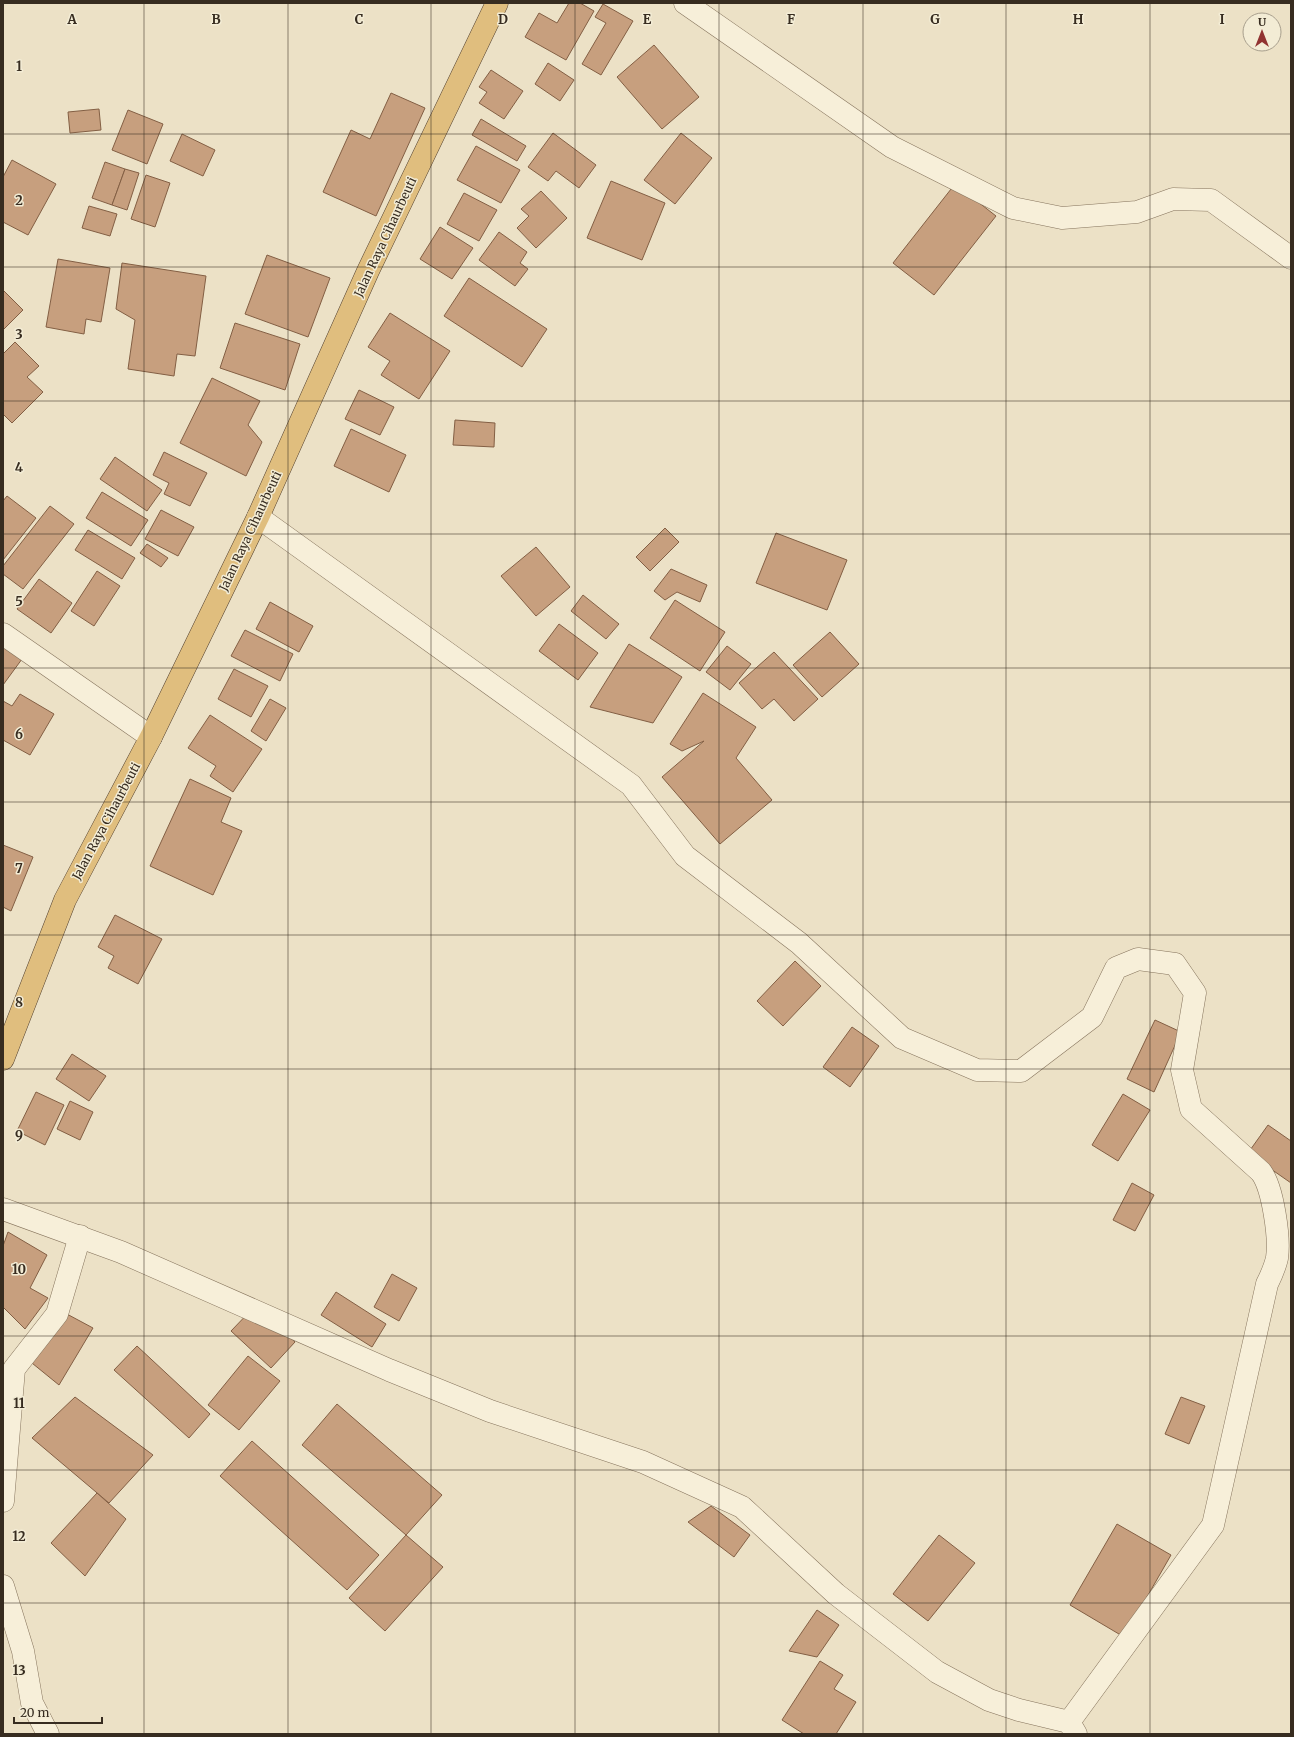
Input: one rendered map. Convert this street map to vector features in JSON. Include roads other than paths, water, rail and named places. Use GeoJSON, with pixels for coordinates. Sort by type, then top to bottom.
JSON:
{"type":"FeatureCollection","features":[{"type":"Feature","properties":{"kind":"highway","name":"Jalan Raya Cihaurbeuti"},"geometry":{"type":"LineString","coordinates":[[4,1054],[64,900],[151,737],[258,517],[368,271],[497,3]]}},
{"type":"Feature","properties":{"kind":"street"},"geometry":{"type":"LineString","coordinates":[[685,3],[892,147],[1013,208],[1062,218],[1137,212],[1173,199],[1211,200],[1291,258]]}},
{"type":"Feature","properties":{"kind":"street"},"geometry":{"type":"LineString","coordinates":[[3,1209],[121,1252],[389,1370],[490,1411],[642,1462],[742,1507],[836,1594],[937,1672],[989,1700],[1073,1728],[1213,1525],[1267,1284],[1277,1258],[1278,1244],[1270,1189],[1261,1172],[1191,1109],[1182,1070],[1195,993],[1175,964],[1138,959],[1116,968],[1092,1017],[1021,1070],[977,1070],[902,1038],[799,943],[685,856],[631,784],[258,517]]}},
{"type":"Feature","properties":{"kind":"street"},"geometry":{"type":"LineString","coordinates":[[3,634],[151,737]]}},
{"type":"Feature","properties":{"kind":"street"},"geometry":{"type":"LineString","coordinates":[[3,1501],[14,1369],[57,1314],[80,1236]]}},
{"type":"Feature","properties":{"kind":"street"},"geometry":{"type":"LineString","coordinates":[[3,1586],[22,1651],[32,1703],[48,1734]]}}]}
